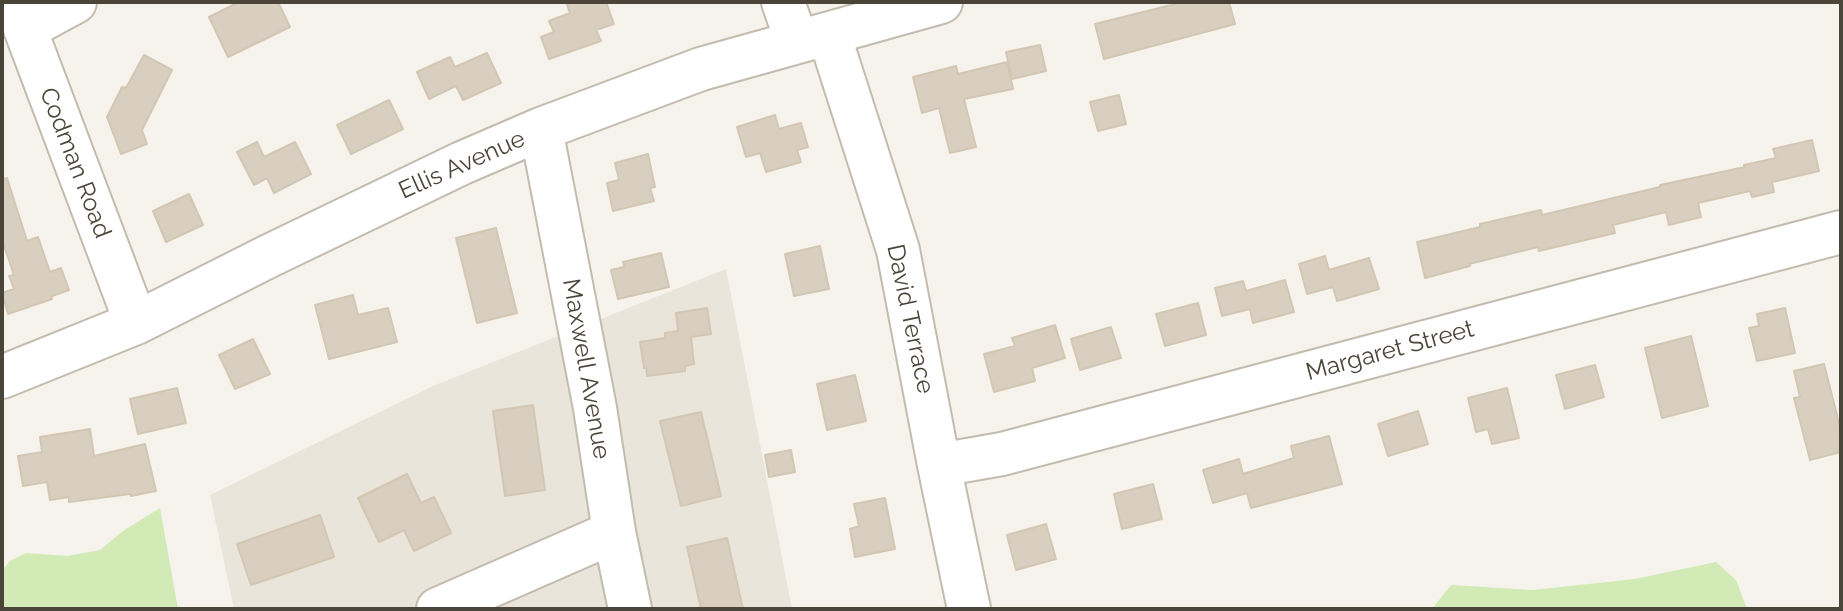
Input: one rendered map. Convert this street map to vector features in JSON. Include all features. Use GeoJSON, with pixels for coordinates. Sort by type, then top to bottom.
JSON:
{"type":"FeatureCollection","features":[{"type":"Feature","properties":{"kind":"street"},"geometry":{"type":"LineString","coordinates":[[20,15],[75,2]]}},
{"type":"Feature","properties":{"kind":"street","name":"David Terrace"},"geometry":{"type":"LineString","coordinates":[[783,2],[813,38],[898,250],[969,609]]}},
{"type":"Feature","properties":{"kind":"street","name":"Ellis Avenue"},"geometry":{"type":"LineString","coordinates":[[2,377],[136,323],[365,209],[541,129],[701,69],[941,2]]}},
{"type":"Feature","properties":{"kind":"street","name":"Codman Road"},"geometry":{"type":"LineString","coordinates":[[20,15],[136,323]]}},
{"type":"Feature","properties":{"kind":"street","name":"Maxwell Avenue"},"geometry":{"type":"LineString","coordinates":[[541,129],[630,609]]}},
{"type":"Feature","properties":{"kind":"street","name":"Margaret Street"},"geometry":{"type":"LineString","coordinates":[[939,465],[1002,454],[1841,232]]}},
{"type":"Feature","properties":{"kind":"street"},"geometry":{"type":"LineString","coordinates":[[438,609],[614,532]]}},
{"type":"Feature","properties":{"kind":"shaded area"},"geometry":{"type":"Polygon","coordinates":[[[726,269],[792,609],[234,609],[210,495],[433,386],[726,269]]]}},
{"type":"Feature","properties":{"kind":"green space"},"geometry":{"type":"Polygon","coordinates":[[[160,508],[178,609],[2,609],[2,571],[10,561],[26,553],[68,556],[100,550],[160,508]]]}},
{"type":"Feature","properties":{"kind":"green space"},"geometry":{"type":"Polygon","coordinates":[[[1716,562],[1736,580],[1747,609],[1432,609],[1451,585],[1533,590],[1635,579],[1716,562]]]}},
{"type":"Feature","properties":{"kind":"building"},"geometry":{"type":"Polygon","coordinates":[[[239,2],[278,2],[290,27],[228,57],[209,17],[239,2]]]}},
{"type":"Feature","properties":{"kind":"building"},"geometry":{"type":"Polygon","coordinates":[[[566,2],[606,2],[614,24],[596,30],[601,41],[549,59],[541,37],[554,32],[549,21],[570,13],[566,2]]]}},
{"type":"Feature","properties":{"kind":"building"},"geometry":{"type":"Polygon","coordinates":[[[1183,2],[1229,2],[1235,24],[1104,59],[1095,24],[1183,2]]]}},
{"type":"Feature","properties":{"kind":"building"},"geometry":{"type":"Polygon","coordinates":[[[1040,45],[1046,71],[1012,79],[1006,52],[1040,45]]]}},
{"type":"Feature","properties":{"kind":"building"},"geometry":{"type":"Polygon","coordinates":[[[487,53],[501,83],[463,100],[456,86],[429,99],[417,72],[450,57],[455,67],[487,53]]]}},
{"type":"Feature","properties":{"kind":"building"},"geometry":{"type":"Polygon","coordinates":[[[144,55],[172,70],[142,130],[147,144],[121,154],[107,117],[122,87],[126,88],[144,55]]]}},
{"type":"Feature","properties":{"kind":"building"},"geometry":{"type":"Polygon","coordinates":[[[1007,62],[1013,89],[964,99],[976,147],[950,153],[939,108],[922,113],[913,77],[956,66],[958,74],[1007,62]]]}},
{"type":"Feature","properties":{"kind":"building"},"geometry":{"type":"Polygon","coordinates":[[[1119,95],[1126,124],[1098,131],[1090,102],[1119,95]]]}},
{"type":"Feature","properties":{"kind":"building"},"geometry":{"type":"Polygon","coordinates":[[[389,100],[403,129],[351,154],[337,125],[389,100]]]}},
{"type":"Feature","properties":{"kind":"building"},"geometry":{"type":"Polygon","coordinates":[[[775,115],[779,129],[801,123],[808,147],[797,150],[801,162],[766,172],[760,153],[746,157],[737,127],[775,115]]]}},
{"type":"Feature","properties":{"kind":"building"},"geometry":{"type":"Polygon","coordinates":[[[1812,140],[1819,171],[1772,182],[1774,192],[1752,197],[1750,191],[1698,203],[1701,217],[1669,225],[1666,212],[1613,225],[1615,233],[1539,251],[1538,247],[1425,278],[1417,242],[1541,210],[1542,215],[1745,167],[1776,158],[1773,149],[1812,140]]]}},
{"type":"Feature","properties":{"kind":"building"},"geometry":{"type":"Polygon","coordinates":[[[257,142],[264,157],[295,142],[311,174],[274,193],[267,178],[254,185],[237,152],[257,142]]]}},
{"type":"Feature","properties":{"kind":"building"},"geometry":{"type":"Polygon","coordinates":[[[648,154],[655,187],[650,188],[654,201],[613,211],[607,183],[619,180],[615,163],[648,154]]]}},
{"type":"Feature","properties":{"kind":"building"},"geometry":{"type":"Polygon","coordinates":[[[7,178],[27,241],[38,237],[50,272],[61,268],[69,290],[8,314],[2,293],[14,289],[9,276],[14,275],[2,240],[2,179],[7,178]]]}},
{"type":"Feature","properties":{"kind":"building"},"geometry":{"type":"Polygon","coordinates":[[[189,194],[203,225],[166,242],[153,211],[189,194]]]}},
{"type":"Feature","properties":{"kind":"building"},"geometry":{"type":"Polygon","coordinates":[[[496,228],[517,313],[477,323],[456,238],[496,228]]]}},
{"type":"Feature","properties":{"kind":"building"},"geometry":{"type":"Polygon","coordinates":[[[820,246],[829,289],[794,296],[785,254],[820,246]]]}},
{"type":"Feature","properties":{"kind":"building"},"geometry":{"type":"Polygon","coordinates":[[[661,253],[669,287],[618,299],[611,270],[624,267],[623,262],[661,253]]]}},
{"type":"Feature","properties":{"kind":"building"},"geometry":{"type":"Polygon","coordinates":[[[1325,256],[1329,270],[1369,258],[1379,289],[1337,301],[1333,287],[1307,294],[1299,264],[1325,256]]]}},
{"type":"Feature","properties":{"kind":"building"},"geometry":{"type":"Polygon","coordinates":[[[1285,280],[1294,312],[1253,323],[1250,309],[1222,316],[1215,288],[1243,281],[1246,291],[1285,280]]]}},
{"type":"Feature","properties":{"kind":"building"},"geometry":{"type":"Polygon","coordinates":[[[353,295],[358,315],[388,308],[397,342],[329,359],[315,305],[353,295]]]}},
{"type":"Feature","properties":{"kind":"building"},"geometry":{"type":"Polygon","coordinates":[[[1198,303],[1206,335],[1165,346],[1156,314],[1198,303]]]}},
{"type":"Feature","properties":{"kind":"building"},"geometry":{"type":"Polygon","coordinates":[[[707,308],[711,334],[691,337],[694,364],[685,366],[685,371],[647,376],[640,342],[665,338],[665,333],[678,331],[676,313],[707,308]]]}},
{"type":"Feature","properties":{"kind":"building"},"geometry":{"type":"Polygon","coordinates":[[[1785,308],[1795,353],[1757,361],[1749,328],[1759,326],[1757,314],[1785,308]]]}},
{"type":"Feature","properties":{"kind":"building"},"geometry":{"type":"Polygon","coordinates":[[[1055,325],[1065,358],[1032,368],[1035,381],[994,392],[984,354],[1015,346],[1012,338],[1055,325]]]}},
{"type":"Feature","properties":{"kind":"building"},"geometry":{"type":"Polygon","coordinates":[[[1111,327],[1121,358],[1080,370],[1071,339],[1111,327]]]}},
{"type":"Feature","properties":{"kind":"building"},"geometry":{"type":"Polygon","coordinates":[[[1691,336],[1708,406],[1662,418],[1645,348],[1691,336]]]}},
{"type":"Feature","properties":{"kind":"building"},"geometry":{"type":"Polygon","coordinates":[[[253,339],[270,374],[235,389],[219,355],[253,339]]]}},
{"type":"Feature","properties":{"kind":"building"},"geometry":{"type":"Polygon","coordinates":[[[1824,364],[1841,431],[1841,452],[1810,460],[1794,398],[1800,397],[1794,371],[1824,364]]]}},
{"type":"Feature","properties":{"kind":"building"},"geometry":{"type":"Polygon","coordinates":[[[1595,365],[1604,397],[1565,409],[1556,375],[1595,365]]]}},
{"type":"Feature","properties":{"kind":"building"},"geometry":{"type":"Polygon","coordinates":[[[855,375],[866,421],[827,430],[817,384],[855,375]]]}},
{"type":"Feature","properties":{"kind":"building"},"geometry":{"type":"Polygon","coordinates":[[[177,388],[186,423],[138,434],[130,399],[177,388]]]}},
{"type":"Feature","properties":{"kind":"building"},"geometry":{"type":"Polygon","coordinates":[[[1507,388],[1519,438],[1492,444],[1488,429],[1476,432],[1468,398],[1507,388]]]}},
{"type":"Feature","properties":{"kind":"building"},"geometry":{"type":"Polygon","coordinates":[[[533,405],[545,490],[505,496],[493,411],[533,405]]]}},
{"type":"Feature","properties":{"kind":"building"},"geometry":{"type":"Polygon","coordinates":[[[1418,411],[1428,444],[1388,456],[1378,424],[1418,411]]]}},
{"type":"Feature","properties":{"kind":"building"},"geometry":{"type":"Polygon","coordinates":[[[701,412],[721,496],[681,506],[660,421],[701,412]]]}},
{"type":"Feature","properties":{"kind":"building"},"geometry":{"type":"Polygon","coordinates":[[[90,429],[94,456],[145,444],[156,491],[69,502],[69,497],[50,500],[47,482],[23,486],[18,456],[42,452],[40,437],[90,429]]]}},
{"type":"Feature","properties":{"kind":"building"},"geometry":{"type":"Polygon","coordinates":[[[1329,436],[1342,484],[1251,508],[1247,493],[1213,503],[1203,470],[1239,459],[1243,474],[1294,458],[1291,446],[1329,436]]]}},
{"type":"Feature","properties":{"kind":"building"},"geometry":{"type":"Polygon","coordinates":[[[791,450],[795,472],[769,477],[765,455],[791,450]]]}},
{"type":"Feature","properties":{"kind":"building"},"geometry":{"type":"Polygon","coordinates":[[[407,474],[421,503],[434,497],[451,533],[414,551],[404,530],[379,542],[358,498],[407,474]]]}},
{"type":"Feature","properties":{"kind":"building"},"geometry":{"type":"Polygon","coordinates":[[[1153,484],[1162,519],[1122,529],[1114,494],[1153,484]]]}},
{"type":"Feature","properties":{"kind":"building"},"geometry":{"type":"Polygon","coordinates":[[[885,498],[895,549],[855,557],[850,529],[859,526],[854,504],[885,498]]]}},
{"type":"Feature","properties":{"kind":"building"},"geometry":{"type":"Polygon","coordinates":[[[320,515],[334,557],[251,585],[237,544],[320,515]]]}},
{"type":"Feature","properties":{"kind":"building"},"geometry":{"type":"Polygon","coordinates":[[[1046,524],[1056,559],[1016,570],[1007,535],[1046,524]]]}},
{"type":"Feature","properties":{"kind":"building"},"geometry":{"type":"Polygon","coordinates":[[[727,538],[743,609],[701,609],[687,547],[727,538]]]}}]}
